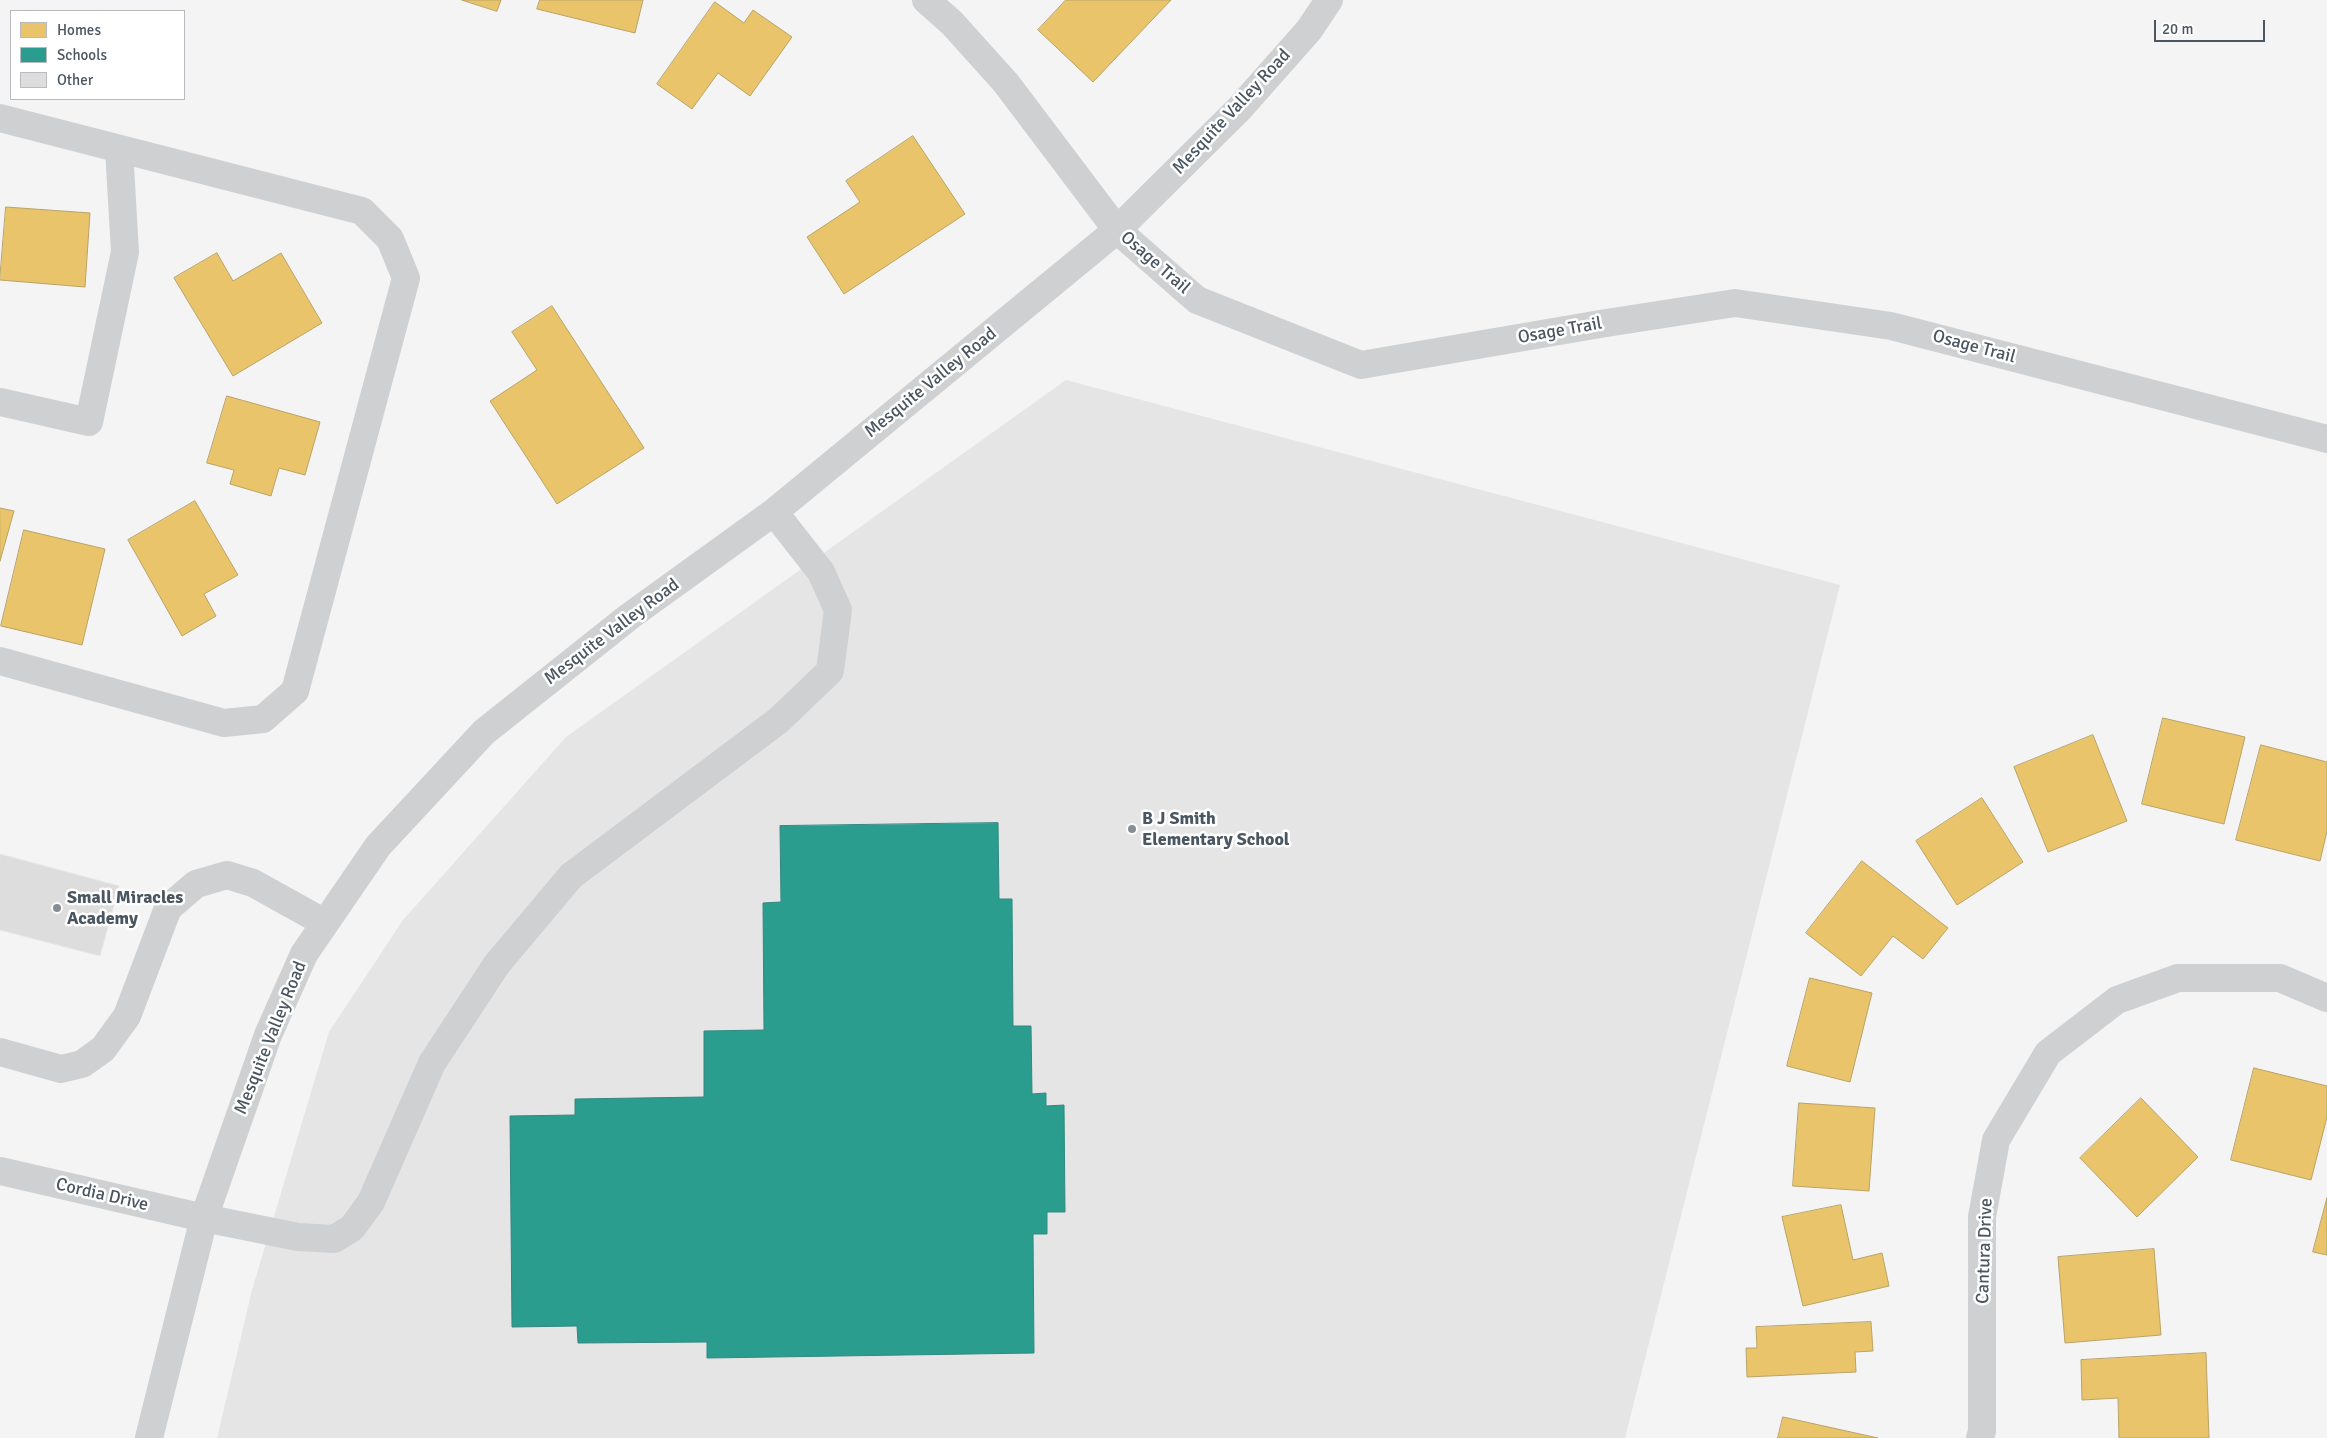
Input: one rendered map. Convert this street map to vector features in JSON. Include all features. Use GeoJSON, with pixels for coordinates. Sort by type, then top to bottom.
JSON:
{"type":"FeatureCollection","features":[{"type":"Feature","properties":{"kind":"street","name":"Osage Trail"},"geometry":{"type":"LineString","coordinates":[[926,0],[952,23],[1006,83],[1117,230],[1197,300],[1361,365],[1600,324],[1735,304],[1891,326],[2327,439]]}},
{"type":"Feature","properties":{"kind":"street","name":"Mesquite Valley Road"},"geometry":{"type":"LineString","coordinates":[[149,1438],[204,1218],[268,1035],[304,954],[378,846],[484,732],[630,616],[774,512],[1117,230],[1240,108],[1309,30],[1329,0]]}},
{"type":"Feature","properties":{"kind":"street"},"geometry":{"type":"LineString","coordinates":[[0,118],[362,211],[390,239],[406,278],[295,691],[263,719],[224,723],[0,661]]}},
{"type":"Feature","properties":{"kind":"street"},"geometry":{"type":"LineString","coordinates":[[0,402],[89,422],[125,252],[118,149]]}},
{"type":"Feature","properties":{"kind":"street","name":"Cordia Drive"},"geometry":{"type":"LineString","coordinates":[[0,1171],[204,1218],[298,1237],[334,1239],[352,1228],[371,1202],[432,1063],[497,964],[572,876],[779,720],[830,671],[838,610],[821,572],[774,512]]}},
{"type":"Feature","properties":{"kind":"street"},"geometry":{"type":"LineString","coordinates":[[0,1052],[61,1069],[82,1064],[104,1049],[126,1016],[168,908],[196,884],[227,875],[253,883],[325,923]]}},
{"type":"Feature","properties":{"kind":"street","name":"Cantura Drive"},"geometry":{"type":"LineString","coordinates":[[1980,1438],[1982,1431],[1984,1207],[1996,1140],[2048,1053],[2117,1000],[2178,978],[2280,978],[2327,998]]}},
{"type":"Feature","properties":{"kind":"shaded area","name":"B J Smith Elementary School"},"geometry":{"type":"Polygon","coordinates":[[[1066,380],[1840,585],[1625,1438],[217,1438],[252,1290],[329,1032],[403,920],[566,737],[1066,380]]]}},
{"type":"Feature","properties":{"kind":"building: Homes"},"geometry":{"type":"Polygon","coordinates":[[[462,0],[501,0],[497,11],[462,0]]]}},
{"type":"Feature","properties":{"kind":"building: Homes"},"geometry":{"type":"Polygon","coordinates":[[[540,0],[643,0],[635,33],[537,9],[540,0]]]}},
{"type":"Feature","properties":{"kind":"building: Homes"},"geometry":{"type":"Polygon","coordinates":[[[1066,0],[1171,0],[1093,82],[1038,30],[1066,0]]]}},
{"type":"Feature","properties":{"kind":"building: Homes"},"geometry":{"type":"Polygon","coordinates":[[[715,2],[744,23],[753,10],[792,37],[750,96],[718,73],[692,109],[657,84],[715,2]]]}},
{"type":"Feature","properties":{"kind":"building: Homes"},"geometry":{"type":"Polygon","coordinates":[[[913,136],[965,214],[844,294],[807,237],[860,202],[846,181],[913,136]]]}},
{"type":"Feature","properties":{"kind":"building: Homes"},"geometry":{"type":"Polygon","coordinates":[[[6,207],[90,213],[85,287],[0,280],[6,207]]]}},
{"type":"Feature","properties":{"kind":"building: Homes"},"geometry":{"type":"Polygon","coordinates":[[[217,253],[233,281],[281,253],[322,323],[233,376],[174,278],[217,253]]]}},
{"type":"Feature","properties":{"kind":"building: Homes"},"geometry":{"type":"Polygon","coordinates":[[[552,306],[644,448],[557,504],[490,401],[537,370],[512,332],[552,306]]]}},
{"type":"Feature","properties":{"kind":"building: Homes"},"geometry":{"type":"Polygon","coordinates":[[[227,396],[320,422],[305,475],[279,468],[271,496],[230,484],[234,470],[207,463],[227,396]]]}},
{"type":"Feature","properties":{"kind":"building: Homes"},"geometry":{"type":"Polygon","coordinates":[[[195,501],[238,575],[204,594],[216,616],[182,636],[128,540],[195,501]]]}},
{"type":"Feature","properties":{"kind":"building: Homes"},"geometry":{"type":"Polygon","coordinates":[[[0,508],[14,511],[0,561],[0,508]]]}},
{"type":"Feature","properties":{"kind":"building: Homes"},"geometry":{"type":"Polygon","coordinates":[[[24,530],[105,549],[82,645],[1,626],[24,530]]]}},
{"type":"Feature","properties":{"kind":"building: Homes"},"geometry":{"type":"Polygon","coordinates":[[[2163,718],[2245,737],[2224,824],[2142,804],[2163,718]]]}},
{"type":"Feature","properties":{"kind":"building: Homes"},"geometry":{"type":"Polygon","coordinates":[[[2093,735],[2127,821],[2048,852],[2014,767],[2093,735]]]}},
{"type":"Feature","properties":{"kind":"building: Homes"},"geometry":{"type":"Polygon","coordinates":[[[2261,745],[2327,762],[2327,831],[2320,861],[2236,840],[2261,745]]]}},
{"type":"Feature","properties":{"kind":"building: Homes"},"geometry":{"type":"Polygon","coordinates":[[[1982,798],[2023,862],[1957,905],[1916,841],[1982,798]]]}},
{"type":"Feature","properties":{"kind":"building: Homes"},"geometry":{"type":"Polygon","coordinates":[[[1862,861],[1948,928],[1923,959],[1893,936],[1861,976],[1806,933],[1862,861]]]}},
{"type":"Feature","properties":{"kind":"building: Homes"},"geometry":{"type":"Polygon","coordinates":[[[1810,978],[1872,993],[1850,1082],[1787,1066],[1810,978]]]}},
{"type":"Feature","properties":{"kind":"building: Homes"},"geometry":{"type":"Polygon","coordinates":[[[2254,1068],[2327,1086],[2327,1117],[2311,1180],[2231,1160],[2254,1068]]]}},
{"type":"Feature","properties":{"kind":"building: Homes"},"geometry":{"type":"Polygon","coordinates":[[[2141,1098],[2198,1157],[2137,1217],[2080,1158],[2141,1098]]]}},
{"type":"Feature","properties":{"kind":"building: Homes"},"geometry":{"type":"Polygon","coordinates":[[[1799,1103],[1875,1108],[1869,1191],[1793,1186],[1799,1103]]]}},
{"type":"Feature","properties":{"kind":"building: Homes"},"geometry":{"type":"Polygon","coordinates":[[[2327,1198],[2327,1255],[2313,1252],[2327,1198]]]}},
{"type":"Feature","properties":{"kind":"building: Homes"},"geometry":{"type":"Polygon","coordinates":[[[1841,1205],[1853,1260],[1882,1253],[1889,1286],[1803,1306],[1782,1217],[1841,1205]]]}},
{"type":"Feature","properties":{"kind":"building: Homes"},"geometry":{"type":"Polygon","coordinates":[[[2154,1249],[2161,1335],[2065,1343],[2058,1257],[2154,1249]]]}},
{"type":"Feature","properties":{"kind":"building: Homes"},"geometry":{"type":"Polygon","coordinates":[[[1871,1322],[1873,1351],[1855,1352],[1856,1372],[1747,1377],[1746,1348],[1757,1348],[1756,1327],[1871,1322]]]}},
{"type":"Feature","properties":{"kind":"building: Homes"},"geometry":{"type":"Polygon","coordinates":[[[2206,1353],[2209,1438],[2119,1438],[2118,1398],[2082,1400],[2081,1360],[2206,1353]]]}},
{"type":"Feature","properties":{"kind":"building: Homes"},"geometry":{"type":"Polygon","coordinates":[[[1783,1417],[1878,1438],[1778,1438],[1783,1417]]]}},
{"type":"Feature","properties":{"kind":"building: Schools"},"geometry":{"type":"Polygon","coordinates":[[[998,823],[999,899],[1012,899],[1013,1026],[1031,1026],[1032,1094],[1046,1093],[1046,1106],[1064,1105],[1065,1212],[1047,1212],[1047,1234],[1033,1234],[1034,1353],[707,1358],[707,1342],[578,1343],[577,1326],[512,1327],[510,1116],[575,1115],[575,1099],[704,1097],[704,1031],[764,1030],[763,903],[781,902],[780,826],[998,823]]]}},
{"type":"Feature","properties":{"kind":"building: Other","name":"Small Miracles Academy"},"geometry":{"type":"Polygon","coordinates":[[[0,854],[119,886],[100,956],[0,930],[0,854]]]}},
{"type":"Feature","properties":{"kind":"place","name":"B J Smith Elementary School"},"geometry":{"type":"Point","coordinates":[1132,829]}},
{"type":"Feature","properties":{"kind":"place","name":"Small Miracles Academy"},"geometry":{"type":"Point","coordinates":[57,908]}}]}
